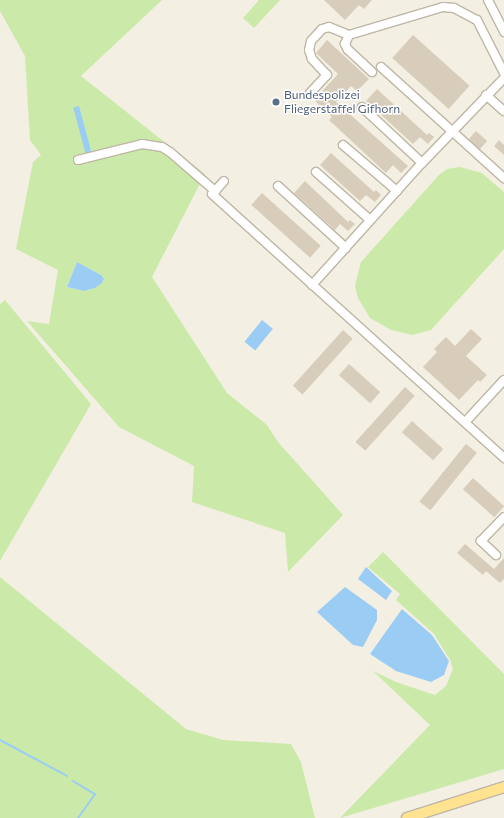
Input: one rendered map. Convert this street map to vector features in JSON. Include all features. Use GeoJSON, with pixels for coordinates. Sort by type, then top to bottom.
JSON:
{"type":"FeatureCollection","features":[{"type":"Feature","properties":{"kind":"main road"},"geometry":{"type":"LineString","coordinates":[[407,818],[504,787]]}},
{"type":"Feature","properties":{"kind":"street"},"geometry":{"type":"LineString","coordinates":[[488,0],[504,32]]}},
{"type":"Feature","properties":{"kind":"street"},"geometry":{"type":"LineString","coordinates":[[492,0],[504,28]]}},
{"type":"Feature","properties":{"kind":"street"},"geometry":{"type":"LineString","coordinates":[[310,93],[327,75],[312,59],[309,50],[311,41],[322,29],[329,27],[349,35],[444,7],[454,8],[477,20],[504,73]]}},
{"type":"Feature","properties":{"kind":"street"},"geometry":{"type":"LineString","coordinates":[[349,35],[345,44],[348,50],[372,72]]}},
{"type":"Feature","properties":{"kind":"street"},"geometry":{"type":"LineString","coordinates":[[381,67],[451,132],[504,178]]}},
{"type":"Feature","properties":{"kind":"street"},"geometry":{"type":"LineString","coordinates":[[312,285],[422,162],[504,78]]}},
{"type":"Feature","properties":{"kind":"street"},"geometry":{"type":"LineString","coordinates":[[486,95],[504,111]]}},
{"type":"Feature","properties":{"kind":"street"},"geometry":{"type":"LineString","coordinates":[[362,107],[422,162]]}},
{"type":"Feature","properties":{"kind":"street"},"geometry":{"type":"LineString","coordinates":[[78,160],[134,145],[152,144],[170,152],[215,191]]}},
{"type":"Feature","properties":{"kind":"street"},"geometry":{"type":"LineString","coordinates":[[344,145],[397,191]]}},
{"type":"Feature","properties":{"kind":"street"},"geometry":{"type":"LineString","coordinates":[[316,172],[370,220]]}},
{"type":"Feature","properties":{"kind":"street"},"geometry":{"type":"LineString","coordinates":[[224,181],[212,194],[504,458]]}},
{"type":"Feature","properties":{"kind":"street"},"geometry":{"type":"LineString","coordinates":[[278,186],[346,248]]}},
{"type":"Feature","properties":{"kind":"street"},"geometry":{"type":"LineString","coordinates":[[468,419],[504,380]]}},
{"type":"Feature","properties":{"kind":"street"},"geometry":{"type":"LineString","coordinates":[[496,555],[481,541],[504,517]]}},
{"type":"Feature","properties":{"kind":"green space"},"geometry":{"type":"Polygon","coordinates":[[[0,0],[162,0],[81,76],[205,174],[152,277],[227,393],[267,425],[278,442],[343,515],[288,572],[285,533],[192,502],[194,466],[119,427],[27,321],[49,324],[58,270],[16,249],[33,162],[41,155],[30,140],[25,56],[0,11],[0,0]],[[77,262],[67,287],[84,291],[95,288],[101,284],[101,275],[77,262]]]}},
{"type":"Feature","properties":{"kind":"green space"},"geometry":{"type":"Polygon","coordinates":[[[259,0],[280,0],[254,28],[243,18],[259,0]]]}},
{"type":"Feature","properties":{"kind":"green space"},"geometry":{"type":"Polygon","coordinates":[[[460,167],[482,173],[504,192],[504,249],[431,330],[412,335],[391,330],[370,318],[358,298],[355,286],[361,262],[439,175],[447,169],[460,167]]]}},
{"type":"Feature","properties":{"kind":"green space"},"geometry":{"type":"Polygon","coordinates":[[[5,300],[91,404],[0,561],[0,304],[5,300]]]}},
{"type":"Feature","properties":{"kind":"green space"},"geometry":{"type":"Polygon","coordinates":[[[383,552],[504,674],[504,769],[340,818],[430,725],[373,671],[396,682],[435,695],[446,686],[453,669],[450,660],[434,634],[396,600],[400,594],[368,567],[383,552]]]}},
{"type":"Feature","properties":{"kind":"green space"},"geometry":{"type":"Polygon","coordinates":[[[0,577],[186,729],[223,740],[291,744],[301,762],[315,818],[0,818],[0,577]]]}},
{"type":"Feature","properties":{"kind":"water"},"geometry":{"type":"Polygon","coordinates":[[[79,106],[91,151],[85,153],[73,108],[79,106]]]}},
{"type":"Feature","properties":{"kind":"water"},"geometry":{"type":"Polygon","coordinates":[[[77,262],[101,275],[104,279],[101,284],[95,288],[84,291],[67,287],[77,262]]]}},
{"type":"Feature","properties":{"kind":"water"},"geometry":{"type":"Polygon","coordinates":[[[262,320],[273,329],[255,351],[244,342],[262,320]]]}},
{"type":"Feature","properties":{"kind":"water"},"geometry":{"type":"Polygon","coordinates":[[[366,567],[392,591],[386,600],[358,579],[366,567]]]}},
{"type":"Feature","properties":{"kind":"water"},"geometry":{"type":"Polygon","coordinates":[[[345,587],[377,610],[377,620],[363,647],[353,645],[317,612],[345,587]]]}},
{"type":"Feature","properties":{"kind":"water"},"geometry":{"type":"Polygon","coordinates":[[[402,609],[432,635],[449,661],[444,675],[431,682],[396,671],[370,654],[402,609]]]}},
{"type":"Feature","properties":{"kind":"building"},"geometry":{"type":"Polygon","coordinates":[[[324,0],[372,0],[364,9],[359,5],[345,20],[324,0]]]}},
{"type":"Feature","properties":{"kind":"building"},"geometry":{"type":"Polygon","coordinates":[[[413,35],[469,86],[449,109],[392,58],[413,35]]]}},
{"type":"Feature","properties":{"kind":"building"},"geometry":{"type":"Polygon","coordinates":[[[327,40],[369,79],[357,91],[351,86],[336,102],[408,166],[401,173],[393,165],[386,173],[329,120],[332,117],[314,100],[338,74],[316,53],[327,40]]]}},
{"type":"Feature","properties":{"kind":"building"},"geometry":{"type":"Polygon","coordinates":[[[377,89],[427,135],[429,133],[434,137],[428,144],[420,137],[413,144],[366,101],[377,89]]]}},
{"type":"Feature","properties":{"kind":"building"},"geometry":{"type":"Polygon","coordinates":[[[476,131],[487,141],[480,149],[469,139],[476,131]]]}},
{"type":"Feature","properties":{"kind":"building"},"geometry":{"type":"Polygon","coordinates":[[[499,140],[504,145],[504,155],[494,146],[499,140]]]}},
{"type":"Feature","properties":{"kind":"building"},"geometry":{"type":"Polygon","coordinates":[[[331,153],[374,192],[376,190],[381,195],[375,202],[366,195],[360,201],[320,165],[331,153]]]}},
{"type":"Feature","properties":{"kind":"building"},"geometry":{"type":"Polygon","coordinates":[[[305,181],[348,222],[350,220],[355,224],[348,231],[340,224],[335,230],[294,193],[305,181]]]}},
{"type":"Feature","properties":{"kind":"building"},"geometry":{"type":"Polygon","coordinates":[[[262,193],[321,246],[310,258],[251,205],[262,193]]]}},
{"type":"Feature","properties":{"kind":"building"},"geometry":{"type":"Polygon","coordinates":[[[471,329],[482,339],[466,356],[487,375],[480,382],[478,380],[459,400],[423,367],[437,352],[434,349],[446,337],[455,346],[471,329]]]}},
{"type":"Feature","properties":{"kind":"building"},"geometry":{"type":"Polygon","coordinates":[[[343,330],[353,339],[302,394],[293,386],[343,330]]]}},
{"type":"Feature","properties":{"kind":"building"},"geometry":{"type":"Polygon","coordinates":[[[349,364],[380,392],[370,403],[339,375],[349,364]]]}},
{"type":"Feature","properties":{"kind":"building"},"geometry":{"type":"Polygon","coordinates":[[[405,387],[415,396],[365,451],[355,442],[405,387]]]}},
{"type":"Feature","properties":{"kind":"building"},"geometry":{"type":"Polygon","coordinates":[[[412,421],[443,449],[433,460],[402,432],[412,421]]]}},
{"type":"Feature","properties":{"kind":"building"},"geometry":{"type":"Polygon","coordinates":[[[466,444],[477,453],[430,510],[419,502],[466,444]]]}},
{"type":"Feature","properties":{"kind":"building"},"geometry":{"type":"Polygon","coordinates":[[[473,478],[504,506],[494,517],[463,489],[473,478]]]}},
{"type":"Feature","properties":{"kind":"building"},"geometry":{"type":"Polygon","coordinates":[[[465,544],[494,569],[504,558],[504,579],[500,583],[486,571],[483,575],[457,553],[465,544]]]}},
{"type":"Feature","properties":{"kind":"waterway"},"geometry":{"type":"LineString","coordinates":[[0,740],[67,776]]}},
{"type":"Feature","properties":{"kind":"waterway"},"geometry":{"type":"LineString","coordinates":[[73,781],[95,794],[78,818]]}},
{"type":"Feature","properties":{"kind":"place","name":"Bundespolizei Fliegerstaffel Gifhorn"},"geometry":{"type":"Point","coordinates":[276,102]}}]}
